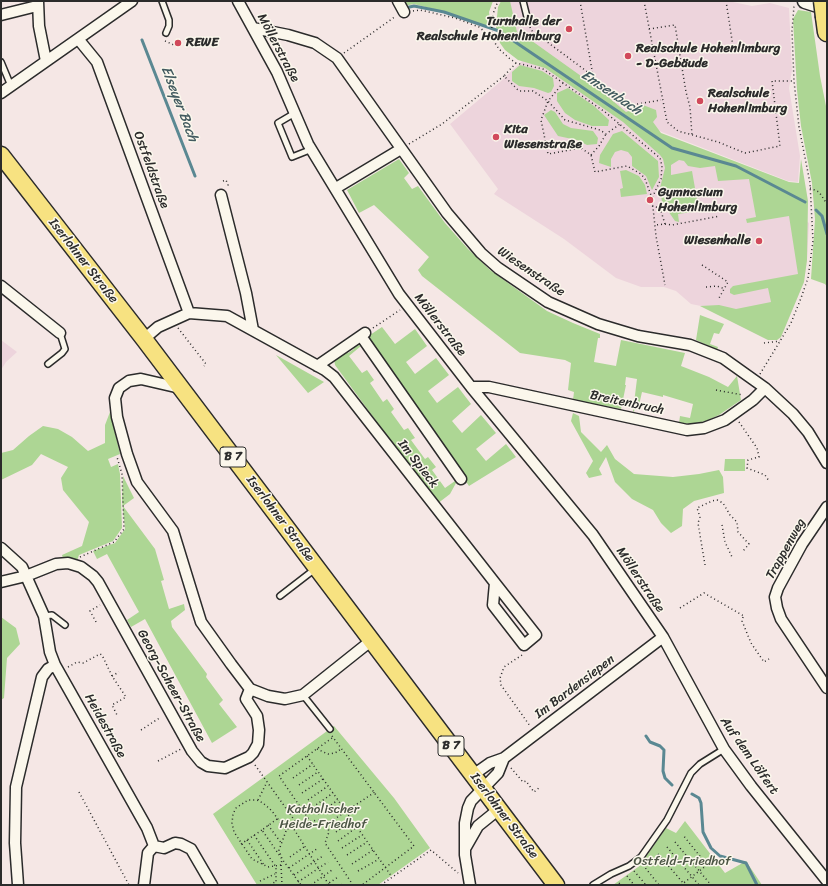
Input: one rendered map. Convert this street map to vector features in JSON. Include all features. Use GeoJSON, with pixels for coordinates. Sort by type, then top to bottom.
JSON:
{"type":"FeatureCollection","features":[{"type":"Feature","properties":{"kind":"main road","name":"Iserlohner Straße"},"geometry":{"type":"LineString","coordinates":[[1,155],[144,339],[556,885]]}},
{"type":"Feature","properties":{"kind":"street"},"geometry":{"type":"LineString","coordinates":[[1,93],[79,40],[132,1]]}},
{"type":"Feature","properties":{"kind":"street","name":"Möllerstraße"},"geometry":{"type":"LineString","coordinates":[[238,1],[277,72],[312,149],[399,294],[471,387],[593,534],[663,637]]}},
{"type":"Feature","properties":{"kind":"street"},"geometry":{"type":"LineString","coordinates":[[398,1],[404,12]]}},
{"type":"Feature","properties":{"kind":"street"},"geometry":{"type":"LineString","coordinates":[[1,15],[38,4],[39,26],[46,61]]}},
{"type":"Feature","properties":{"kind":"street"},"geometry":{"type":"LineString","coordinates":[[802,4],[825,15]]}},
{"type":"Feature","properties":{"kind":"street","name":"Wiesenstraße"},"geometry":{"type":"LineString","coordinates":[[253,28],[288,35],[315,43],[337,58],[447,213],[481,253],[512,278],[548,302],[619,331],[690,345],[723,358],[766,388],[803,426],[827,464]]}},
{"type":"Feature","properties":{"kind":"street","name":"Ostfeldstraße"},"geometry":{"type":"LineString","coordinates":[[79,40],[96,62],[189,313]]}},
{"type":"Feature","properties":{"kind":"street"},"geometry":{"type":"LineString","coordinates":[[336,188],[401,149]]}},
{"type":"Feature","properties":{"kind":"street"},"geometry":{"type":"LineString","coordinates":[[221,195],[246,293],[253,330]]}},
{"type":"Feature","properties":{"kind":"street"},"geometry":{"type":"LineString","coordinates":[[1,286],[60,333]]}},
{"type":"Feature","properties":{"kind":"street","name":"Im Spieck"},"geometry":{"type":"LineString","coordinates":[[144,339],[158,327],[189,313],[227,316],[334,377],[536,635],[526,644]]}},
{"type":"Feature","properties":{"kind":"street"},"geometry":{"type":"LineString","coordinates":[[317,366],[364,334]]}},
{"type":"Feature","properties":{"kind":"street","name":"Im Spieck"},"geometry":{"type":"LineString","coordinates":[[364,334],[460,479]]}},
{"type":"Feature","properties":{"kind":"street"},"geometry":{"type":"LineString","coordinates":[[180,388],[141,379],[129,381],[119,388],[115,398],[117,417],[127,454],[137,482],[173,531],[201,622],[250,689],[268,696],[285,699],[303,695],[372,640]]}},
{"type":"Feature","properties":{"kind":"street","name":"Breitenbruch"},"geometry":{"type":"LineString","coordinates":[[471,387],[489,387],[687,430],[704,428],[725,420],[753,400],[766,388]]}},
{"type":"Feature","properties":{"kind":"street","name":"Trappenweg"},"geometry":{"type":"LineString","coordinates":[[827,506],[802,544],[778,588],[775,597],[781,619],[827,688]]}},
{"type":"Feature","properties":{"kind":"street","name":"Heidestraße"},"geometry":{"type":"LineString","coordinates":[[1,548],[22,567],[44,616],[50,652],[55,665],[147,828],[154,846]]}},
{"type":"Feature","properties":{"kind":"street","name":"Georg-Scheer-Straße"},"geometry":{"type":"LineString","coordinates":[[1,582],[26,576],[56,564],[68,563],[81,567],[98,582],[192,751],[201,762],[215,768],[225,768],[249,757]]}},
{"type":"Feature","properties":{"kind":"street"},"geometry":{"type":"LineString","coordinates":[[495,584],[494,605],[524,645],[526,644]]}},
{"type":"Feature","properties":{"kind":"street","name":"Im Bardensiepen"},"geometry":{"type":"LineString","coordinates":[[473,775],[490,763],[504,758],[663,637]]}},
{"type":"Feature","properties":{"kind":"street","name":"Auf dem Lölfert"},"geometry":{"type":"LineString","coordinates":[[663,637],[724,749],[751,786],[827,881]]}},
{"type":"Feature","properties":{"kind":"street"},"geometry":{"type":"LineString","coordinates":[[18,885],[15,843],[16,787],[42,677],[48,669],[55,665]]}},
{"type":"Feature","properties":{"kind":"street"},"geometry":{"type":"LineString","coordinates":[[249,757],[258,744],[259,730],[257,716],[246,699],[250,689]]}},
{"type":"Feature","properties":{"kind":"street","name":"Im Bardensiepen"},"geometry":{"type":"LineString","coordinates":[[470,885],[465,862],[465,823],[468,808],[483,788],[498,773],[504,758]]}},
{"type":"Feature","properties":{"kind":"street"},"geometry":{"type":"LineString","coordinates":[[465,849],[478,826],[499,809]]}},
{"type":"Feature","properties":{"kind":"street"},"geometry":{"type":"LineString","coordinates":[[144,885],[148,853],[154,846],[164,848],[175,843],[191,849],[212,885]]}},
{"type":"Feature","properties":{"kind":"lane"},"geometry":{"type":"LineString","coordinates":[[162,1],[169,20],[169,26],[166,33]]}},
{"type":"Feature","properties":{"kind":"lane"},"geometry":{"type":"LineString","coordinates":[[523,1],[528,21]]}},
{"type":"Feature","properties":{"kind":"lane"},"geometry":{"type":"LineString","coordinates":[[1,62],[11,86]]}},
{"type":"Feature","properties":{"kind":"lane"},"geometry":{"type":"LineString","coordinates":[[295,113],[278,124],[292,157],[312,149]]}},
{"type":"Feature","properties":{"kind":"lane"},"geometry":{"type":"LineString","coordinates":[[48,364],[65,349],[60,333]]}},
{"type":"Feature","properties":{"kind":"lane"},"geometry":{"type":"LineString","coordinates":[[280,596],[317,567]]}},
{"type":"Feature","properties":{"kind":"lane"},"geometry":{"type":"LineString","coordinates":[[44,616],[52,615],[65,625]]}},
{"type":"Feature","properties":{"kind":"lane"},"geometry":{"type":"LineString","coordinates":[[303,695],[330,729]]}},
{"type":"Feature","properties":{"kind":"lane"},"geometry":{"type":"LineString","coordinates":[[594,885],[611,874],[629,866],[641,857],[667,820],[691,773],[700,764],[724,749]]}},
{"type":"Feature","properties":{"kind":"path"},"geometry":{"type":"LineString","coordinates":[[491,37],[493,14],[498,1]]}},
{"type":"Feature","properties":{"kind":"path"},"geometry":{"type":"LineString","coordinates":[[580,1],[593,76]]}},
{"type":"Feature","properties":{"kind":"path"},"geometry":{"type":"LineString","coordinates":[[644,1],[667,122],[678,131],[718,142],[745,153],[780,146],[772,81],[794,81]]}},
{"type":"Feature","properties":{"kind":"path"},"geometry":{"type":"LineString","coordinates":[[726,1],[734,53]]}},
{"type":"Feature","properties":{"kind":"path"},"geometry":{"type":"LineString","coordinates":[[755,380],[791,323],[801,298],[810,266],[813,226],[810,188],[799,127],[794,81],[792,31],[794,6],[802,4]]}},
{"type":"Feature","properties":{"kind":"path"},"geometry":{"type":"LineString","coordinates":[[337,58],[390,19],[404,12],[420,10],[455,18],[479,27],[491,37],[499,49],[516,63],[543,70],[563,82],[620,124],[656,154],[662,162],[661,179],[652,198]]}},
{"type":"Feature","properties":{"kind":"path"},"geometry":{"type":"LineString","coordinates":[[528,21],[531,30],[593,76],[626,106],[662,100]]}},
{"type":"Feature","properties":{"kind":"path"},"geometry":{"type":"LineString","coordinates":[[649,29],[675,25],[686,92],[690,107],[692,135]]}},
{"type":"Feature","properties":{"kind":"path"},"geometry":{"type":"LineString","coordinates":[[163,40],[174,45]]}},
{"type":"Feature","properties":{"kind":"path"},"geometry":{"type":"LineString","coordinates":[[401,149],[442,124],[504,76],[516,63]]}},
{"type":"Feature","properties":{"kind":"path"},"geometry":{"type":"LineString","coordinates":[[504,76],[519,91],[533,91],[548,101],[565,120],[600,130],[606,134]]}},
{"type":"Feature","properties":{"kind":"path"},"geometry":{"type":"LineString","coordinates":[[563,82],[548,101],[541,120],[548,154],[581,148],[591,155],[595,172],[627,166],[641,174],[648,185],[652,198],[665,285]]}},
{"type":"Feature","properties":{"kind":"path"},"geometry":{"type":"LineString","coordinates":[[591,155],[600,146],[606,134],[620,124]]}},
{"type":"Feature","properties":{"kind":"path"},"geometry":{"type":"LineString","coordinates":[[223,181],[226,180],[228,185]]}},
{"type":"Feature","properties":{"kind":"path"},"geometry":{"type":"LineString","coordinates":[[810,188],[819,192],[827,204]]}},
{"type":"Feature","properties":{"kind":"path"},"geometry":{"type":"LineString","coordinates":[[652,206],[660,208],[665,224]]}},
{"type":"Feature","properties":{"kind":"path"},"geometry":{"type":"LineString","coordinates":[[655,225],[672,225],[720,216]]}},
{"type":"Feature","properties":{"kind":"path"},"geometry":{"type":"LineString","coordinates":[[702,265],[728,282],[719,298]]}},
{"type":"Feature","properties":{"kind":"path"},"geometry":{"type":"LineString","coordinates":[[706,287],[717,286],[725,289]]}},
{"type":"Feature","properties":{"kind":"path"},"geometry":{"type":"LineString","coordinates":[[364,334],[408,305]]}},
{"type":"Feature","properties":{"kind":"path"},"geometry":{"type":"LineString","coordinates":[[172,320],[186,341],[206,364],[204,366]]}},
{"type":"Feature","properties":{"kind":"path"},"geometry":{"type":"LineString","coordinates":[[764,342],[780,341]]}},
{"type":"Feature","properties":{"kind":"path"},"geometry":{"type":"LineString","coordinates":[[716,390],[745,396],[753,400]]}},
{"type":"Feature","properties":{"kind":"path"},"geometry":{"type":"LineString","coordinates":[[734,414],[757,448],[759,457],[748,460],[747,468],[765,475],[768,481]]}},
{"type":"Feature","properties":{"kind":"path"},"geometry":{"type":"LineString","coordinates":[[80,556],[114,542],[124,529],[122,474],[116,457]]}},
{"type":"Feature","properties":{"kind":"path"},"geometry":{"type":"LineString","coordinates":[[705,565],[698,523],[700,517],[697,508],[712,501],[717,500],[723,503],[730,515],[737,522],[738,532],[749,544],[743,552]]}},
{"type":"Feature","properties":{"kind":"path"},"geometry":{"type":"LineString","coordinates":[[722,525],[725,542],[732,556]]}},
{"type":"Feature","properties":{"kind":"path"},"geometry":{"type":"LineString","coordinates":[[680,608],[704,594],[743,616],[742,621],[751,643],[764,662],[769,659]]}},
{"type":"Feature","properties":{"kind":"path"},"geometry":{"type":"LineString","coordinates":[[96,622],[90,610],[108,600]]}},
{"type":"Feature","properties":{"kind":"path"},"geometry":{"type":"LineString","coordinates":[[526,644],[522,654],[504,667],[500,673],[500,678],[501,685],[535,734]]}},
{"type":"Feature","properties":{"kind":"path"},"geometry":{"type":"LineString","coordinates":[[68,667],[77,662],[83,663],[100,654],[104,657],[103,659],[112,676],[126,697],[112,705],[118,717]]}},
{"type":"Feature","properties":{"kind":"path"},"geometry":{"type":"LineString","coordinates":[[112,676],[119,672]]}},
{"type":"Feature","properties":{"kind":"path"},"geometry":{"type":"LineString","coordinates":[[141,730],[165,715]]}},
{"type":"Feature","properties":{"kind":"path"},"geometry":{"type":"LineString","coordinates":[[330,729],[332,738],[375,792],[414,846],[362,885]]}},
{"type":"Feature","properties":{"kind":"path"},"geometry":{"type":"LineString","coordinates":[[310,821],[279,776],[332,738]]}},
{"type":"Feature","properties":{"kind":"path"},"geometry":{"type":"LineString","coordinates":[[158,761],[182,748]]}},
{"type":"Feature","properties":{"kind":"path"},"geometry":{"type":"LineString","coordinates":[[317,749],[328,754],[335,753],[340,749]]}},
{"type":"Feature","properties":{"kind":"path"},"geometry":{"type":"LineString","coordinates":[[307,756],[392,877]]}},
{"type":"Feature","properties":{"kind":"path"},"geometry":{"type":"LineString","coordinates":[[249,757],[300,828],[310,821],[322,820],[327,824],[329,832],[325,843],[353,885]]}},
{"type":"Feature","properties":{"kind":"path"},"geometry":{"type":"LineString","coordinates":[[504,758],[514,773],[523,782],[526,781],[534,792],[540,787]]}},
{"type":"Feature","properties":{"kind":"path"},"geometry":{"type":"LineString","coordinates":[[293,778],[313,764]]}},
{"type":"Feature","properties":{"kind":"path"},"geometry":{"type":"LineString","coordinates":[[298,785],[318,772]]}},
{"type":"Feature","properties":{"kind":"path"},"geometry":{"type":"LineString","coordinates":[[302,793],[323,779]]}},
{"type":"Feature","properties":{"kind":"path"},"geometry":{"type":"LineString","coordinates":[[257,800],[267,782]]}},
{"type":"Feature","properties":{"kind":"path"},"geometry":{"type":"LineString","coordinates":[[308,800],[328,786]]}},
{"type":"Feature","properties":{"kind":"path"},"geometry":{"type":"LineString","coordinates":[[79,792],[129,885]]}},
{"type":"Feature","properties":{"kind":"path"},"geometry":{"type":"LineString","coordinates":[[327,824],[375,792]]}},
{"type":"Feature","properties":{"kind":"path"},"geometry":{"type":"LineString","coordinates":[[313,807],[333,793]]}},
{"type":"Feature","properties":{"kind":"path"},"geometry":{"type":"LineString","coordinates":[[280,866],[276,867],[264,865],[252,859],[234,832],[232,814],[242,803],[248,800],[257,800],[267,807],[286,830]]}},
{"type":"Feature","properties":{"kind":"path"},"geometry":{"type":"LineString","coordinates":[[318,814],[338,800]]}},
{"type":"Feature","properties":{"kind":"path"},"geometry":{"type":"LineString","coordinates":[[241,844],[277,819]]}},
{"type":"Feature","properties":{"kind":"path"},"geometry":{"type":"LineString","coordinates":[[336,832],[352,821]]}},
{"type":"Feature","properties":{"kind":"path"},"geometry":{"type":"LineString","coordinates":[[282,885],[280,866],[282,858],[279,850],[286,830],[297,823]]}},
{"type":"Feature","properties":{"kind":"path"},"geometry":{"type":"LineString","coordinates":[[268,825],[282,844]]}},
{"type":"Feature","properties":{"kind":"path"},"geometry":{"type":"LineString","coordinates":[[292,826],[318,869],[329,884]]}},
{"type":"Feature","properties":{"kind":"path"},"geometry":{"type":"LineString","coordinates":[[338,841],[357,828]]}},
{"type":"Feature","properties":{"kind":"path"},"geometry":{"type":"LineString","coordinates":[[262,830],[301,885]]}},
{"type":"Feature","properties":{"kind":"path"},"geometry":{"type":"LineString","coordinates":[[254,835],[276,867],[276,884],[270,885]]}},
{"type":"Feature","properties":{"kind":"path"},"geometry":{"type":"LineString","coordinates":[[342,848],[362,835]]}},
{"type":"Feature","properties":{"kind":"path"},"geometry":{"type":"LineString","coordinates":[[681,885],[707,865],[683,835]]}},
{"type":"Feature","properties":{"kind":"path"},"geometry":{"type":"LineString","coordinates":[[247,840],[264,865]]}},
{"type":"Feature","properties":{"kind":"path"},"geometry":{"type":"LineString","coordinates":[[347,855],[367,842]]}},
{"type":"Feature","properties":{"kind":"path"},"geometry":{"type":"LineString","coordinates":[[675,842],[711,885]]}},
{"type":"Feature","properties":{"kind":"path"},"geometry":{"type":"LineString","coordinates":[[290,857],[304,847]]}},
{"type":"Feature","properties":{"kind":"path"},"geometry":{"type":"LineString","coordinates":[[667,847],[698,885]]}},
{"type":"Feature","properties":{"kind":"path"},"geometry":{"type":"LineString","coordinates":[[289,868],[318,848]]}},
{"type":"Feature","properties":{"kind":"path"},"geometry":{"type":"LineString","coordinates":[[352,864],[373,850]]}},
{"type":"Feature","properties":{"kind":"path"},"geometry":{"type":"LineString","coordinates":[[381,885],[431,850],[448,867],[462,876]]}},
{"type":"Feature","properties":{"kind":"path"},"geometry":{"type":"LineString","coordinates":[[658,854],[684,884]]}},
{"type":"Feature","properties":{"kind":"path"},"geometry":{"type":"LineString","coordinates":[[294,875],[323,856]]}},
{"type":"Feature","properties":{"kind":"path"},"geometry":{"type":"LineString","coordinates":[[358,871],[379,859]]}},
{"type":"Feature","properties":{"kind":"path"},"geometry":{"type":"LineString","coordinates":[[298,882],[328,862]]}},
{"type":"Feature","properties":{"kind":"path"},"geometry":{"type":"LineString","coordinates":[[642,865],[659,885]]}},
{"type":"Feature","properties":{"kind":"path"},"geometry":{"type":"LineString","coordinates":[[311,885],[332,870]]}},
{"type":"Feature","properties":{"kind":"path"},"geometry":{"type":"LineString","coordinates":[[634,871],[646,885]]}},
{"type":"Feature","properties":{"kind":"path"},"geometry":{"type":"LineString","coordinates":[[260,881],[275,874]]}},
{"type":"Feature","properties":{"kind":"path"},"geometry":{"type":"LineString","coordinates":[[627,876],[634,885]]}},
{"type":"Feature","properties":{"kind":"path"},"geometry":{"type":"LineString","coordinates":[[326,885],[338,877]]}},
{"type":"Feature","properties":{"kind":"shaded area","name":"Realschule Hohenlimburg"},"geometry":{"type":"Polygon","coordinates":[[[509,1],[728,1],[752,6],[770,3],[789,8],[792,70],[789,88],[800,156],[798,182],[788,181],[662,132],[627,115],[516,32],[509,1]]]}},
{"type":"Feature","properties":{"kind":"shaded area","name":"Gymnasium Hohenlimburg"},"geometry":{"type":"Polygon","coordinates":[[[523,60],[546,65],[640,130],[738,168],[809,223],[804,282],[781,337],[777,340],[768,340],[701,306],[691,304],[676,291],[664,287],[641,287],[616,278],[564,239],[494,194],[498,189],[450,124],[500,82],[523,60]]]}},
{"type":"Feature","properties":{"kind":"shaded area"},"geometry":{"type":"Polygon","coordinates":[[[1,340],[17,352],[6,362],[1,370],[1,340]]]}},
{"type":"Feature","properties":{"kind":"green space"},"geometry":{"type":"Polygon","coordinates":[[[402,1],[493,1],[489,12],[491,28],[445,12],[414,4],[404,6],[402,1]]]}},
{"type":"Feature","properties":{"kind":"green space"},"geometry":{"type":"Polygon","coordinates":[[[501,1],[510,1],[517,32],[595,86],[626,112],[643,105],[656,110],[657,117],[653,122],[661,133],[789,182],[799,183],[801,159],[808,201],[807,260],[804,282],[781,337],[777,340],[768,340],[700,306],[719,305],[736,309],[771,302],[768,288],[734,295],[730,293],[730,289],[733,286],[798,274],[789,216],[747,223],[746,219],[756,217],[749,179],[718,181],[715,166],[700,168],[688,166],[684,161],[679,160],[671,165],[671,175],[692,171],[699,211],[678,214],[679,222],[675,221],[662,202],[660,188],[665,168],[663,159],[660,155],[623,122],[545,68],[518,60],[505,50],[500,43],[496,27],[498,7],[501,1]]]}},
{"type":"Feature","properties":{"kind":"green space"},"geometry":{"type":"Polygon","coordinates":[[[798,10],[811,12],[820,76],[827,111],[827,287],[825,284],[811,279],[815,219],[812,183],[801,126],[797,90],[793,19],[798,10]]]}},
{"type":"Feature","properties":{"kind":"green space"},"geometry":{"type":"Polygon","coordinates":[[[520,65],[542,71],[553,78],[554,86],[551,92],[548,93],[534,88],[519,86],[512,81],[512,72],[520,65]]]}},
{"type":"Feature","properties":{"kind":"green space"},"geometry":{"type":"Polygon","coordinates":[[[568,88],[594,106],[609,120],[608,126],[592,126],[575,120],[565,113],[557,101],[557,93],[568,88]]]}},
{"type":"Feature","properties":{"kind":"green space"},"geometry":{"type":"Polygon","coordinates":[[[551,110],[555,112],[563,124],[571,128],[593,131],[598,138],[597,144],[587,145],[577,140],[558,136],[544,115],[551,110]]]}},
{"type":"Feature","properties":{"kind":"green space"},"geometry":{"type":"Polygon","coordinates":[[[622,131],[658,161],[659,177],[652,190],[646,176],[632,166],[632,157],[628,152],[621,150],[615,152],[611,159],[611,167],[599,163],[600,155],[613,134],[622,131]]]}},
{"type":"Feature","properties":{"kind":"green space"},"geometry":{"type":"Polygon","coordinates":[[[399,159],[409,173],[404,178],[412,189],[418,186],[445,223],[468,249],[490,270],[547,311],[600,334],[594,362],[616,366],[621,340],[685,353],[681,366],[709,377],[728,387],[737,376],[741,400],[719,415],[706,421],[692,424],[679,423],[680,416],[690,418],[693,404],[663,395],[663,397],[642,392],[639,405],[635,406],[634,412],[637,379],[626,377],[626,385],[621,409],[573,400],[574,392],[568,390],[571,363],[565,360],[520,353],[422,276],[418,270],[429,257],[374,205],[359,213],[347,190],[399,159]]]}},
{"type":"Feature","properties":{"kind":"green space"},"geometry":{"type":"Polygon","coordinates":[[[626,170],[639,176],[645,185],[647,194],[621,197],[620,189],[623,188],[620,171],[626,170]]]}},
{"type":"Feature","properties":{"kind":"green space"},"geometry":{"type":"Polygon","coordinates":[[[700,315],[724,324],[719,334],[714,333],[710,344],[718,347],[717,350],[696,340],[700,315]]]}},
{"type":"Feature","properties":{"kind":"green space"},"geometry":{"type":"Polygon","coordinates":[[[382,327],[395,344],[415,329],[427,346],[406,362],[415,374],[436,358],[449,375],[428,391],[437,403],[458,387],[471,404],[452,421],[462,433],[481,415],[496,433],[476,449],[486,461],[506,444],[516,457],[469,486],[367,337],[382,327]]]}},
{"type":"Feature","properties":{"kind":"green space"},"geometry":{"type":"Polygon","coordinates":[[[353,346],[361,346],[349,356],[362,373],[367,370],[374,380],[370,383],[383,402],[387,399],[394,409],[391,412],[404,430],[408,428],[415,438],[411,440],[425,459],[428,457],[436,467],[432,470],[445,488],[455,481],[456,483],[450,494],[437,504],[335,365],[334,359],[346,350],[348,353],[354,349],[353,346]]]}},
{"type":"Feature","properties":{"kind":"green space"},"geometry":{"type":"Polygon","coordinates":[[[276,355],[324,382],[308,393],[276,355]]]}},
{"type":"Feature","properties":{"kind":"green space"},"geometry":{"type":"Polygon","coordinates":[[[110,412],[120,454],[108,459],[111,467],[118,464],[120,474],[122,528],[113,541],[79,555],[77,561],[63,558],[62,555],[82,546],[89,522],[63,490],[61,478],[68,467],[41,454],[32,465],[1,480],[1,453],[13,450],[43,426],[58,429],[72,437],[88,451],[105,443],[105,425],[110,412]]]}},
{"type":"Feature","properties":{"kind":"green space"},"geometry":{"type":"Polygon","coordinates":[[[573,413],[579,416],[581,432],[601,452],[607,445],[615,459],[634,474],[673,477],[719,470],[723,477],[724,493],[694,501],[683,509],[682,526],[671,533],[661,523],[653,510],[632,499],[615,482],[606,457],[599,469],[602,475],[589,478],[586,473],[593,461],[571,421],[573,413]]]}},
{"type":"Feature","properties":{"kind":"green space"},"geometry":{"type":"Polygon","coordinates":[[[725,459],[745,459],[745,471],[724,471],[725,459]]]}},
{"type":"Feature","properties":{"kind":"green space"},"geometry":{"type":"Polygon","coordinates":[[[123,476],[134,498],[123,506],[155,549],[164,580],[161,581],[169,609],[184,604],[185,610],[171,621],[172,627],[207,674],[206,677],[223,700],[219,704],[237,727],[212,743],[145,619],[131,627],[127,620],[139,612],[107,554],[97,559],[93,551],[115,543],[125,529],[122,501],[123,476]]]}},
{"type":"Feature","properties":{"kind":"green space"},"geometry":{"type":"Polygon","coordinates":[[[1,617],[16,628],[20,644],[7,658],[4,698],[1,700],[1,617]]]}},
{"type":"Feature","properties":{"kind":"green space","name":"Katholischer Heide-Friedhof"},"geometry":{"type":"Polygon","coordinates":[[[334,726],[394,798],[430,848],[378,885],[257,885],[213,814],[334,726]]]}},
{"type":"Feature","properties":{"kind":"green space","name":"Ostfeld-Friedhof"},"geometry":{"type":"Polygon","coordinates":[[[685,821],[725,873],[746,861],[762,885],[613,885],[645,862],[645,858],[666,828],[676,833],[685,821]]]}},
{"type":"Feature","properties":{"kind":"waterway","name":"Emsenbach"},"geometry":{"type":"LineString","coordinates":[[405,8],[414,6],[444,12],[499,31],[672,148],[736,166],[805,202]]}},
{"type":"Feature","properties":{"kind":"waterway","name":"Elseyer Bach"},"geometry":{"type":"LineString","coordinates":[[142,40],[195,176]]}},
{"type":"Feature","properties":{"kind":"waterway","name":"Emsenbach"},"geometry":{"type":"LineString","coordinates":[[816,210],[822,216],[827,234]]}},
{"type":"Feature","properties":{"kind":"waterway","name":"Elseyer Bach"},"geometry":{"type":"LineString","coordinates":[[646,736],[650,742],[660,746],[664,750],[663,771],[665,778],[672,785]]}},
{"type":"Feature","properties":{"kind":"waterway","name":"Elseyer Bach"},"geometry":{"type":"LineString","coordinates":[[692,794],[699,798],[701,803],[703,832],[711,848],[720,856],[746,863],[757,885]]}},
{"type":"Feature","properties":{"kind":"place","name":"Turnhalle der Realschule Hohenlimburg"},"geometry":{"type":"Point","coordinates":[569,29]}},
{"type":"Feature","properties":{"kind":"place","name":"REWE"},"geometry":{"type":"Point","coordinates":[178,43]}},
{"type":"Feature","properties":{"kind":"place","name":"Realschule Hohenlimburg - D-Gebäude"},"geometry":{"type":"Point","coordinates":[628,56]}},
{"type":"Feature","properties":{"kind":"place","name":"Realschule Hohenlimburg"},"geometry":{"type":"Point","coordinates":[700,101]}},
{"type":"Feature","properties":{"kind":"place","name":"Kita Wiesenstraße"},"geometry":{"type":"Point","coordinates":[496,137]}},
{"type":"Feature","properties":{"kind":"place","name":"Gymnasium Hohenlimburg"},"geometry":{"type":"Point","coordinates":[650,200]}},
{"type":"Feature","properties":{"kind":"place","name":"Wiesenhalle"},"geometry":{"type":"Point","coordinates":[759,241]}}]}
